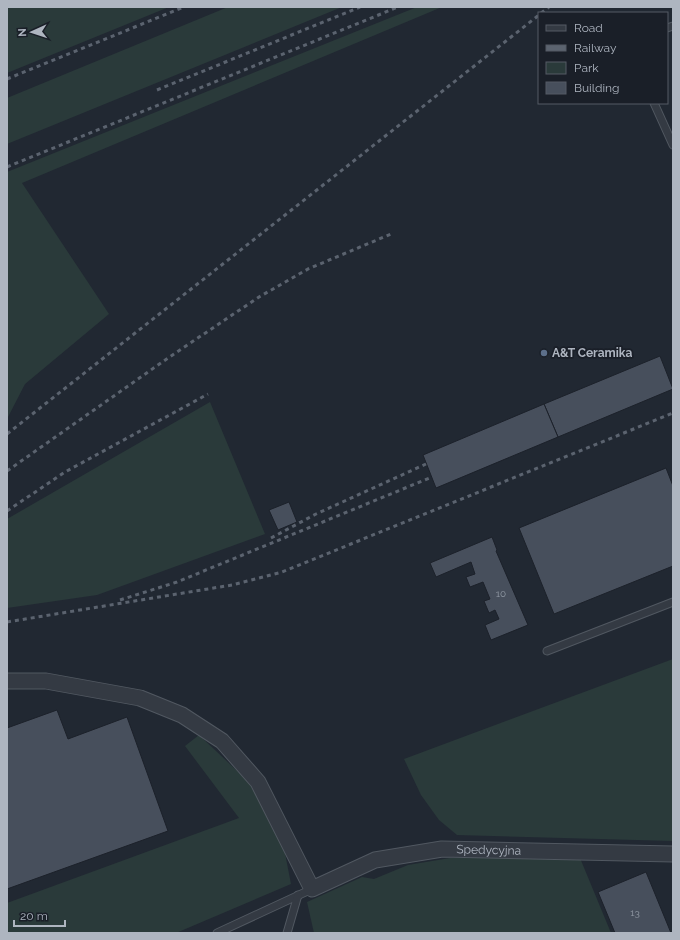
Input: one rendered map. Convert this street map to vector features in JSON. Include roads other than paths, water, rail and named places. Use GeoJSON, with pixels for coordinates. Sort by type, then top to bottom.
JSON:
{"type":"FeatureCollection","features":[{"type":"Feature","properties":{"kind":"street"},"geometry":{"type":"LineString","coordinates":[[7,681],[46,681],[98,689],[140,698],[182,715],[222,741],[258,782],[305,892]]}},
{"type":"Feature","properties":{"kind":"street","name":"Spedycyjna"},"geometry":{"type":"LineString","coordinates":[[305,892],[375,860],[442,849],[673,854]]}},
{"type":"Feature","properties":{"kind":"lane"},"geometry":{"type":"LineString","coordinates":[[654,104],[673,145]]}},
{"type":"Feature","properties":{"kind":"lane"},"geometry":{"type":"LineString","coordinates":[[547,651],[673,602]]}},
{"type":"Feature","properties":{"kind":"lane"},"geometry":{"type":"LineString","coordinates":[[217,933],[305,892]]}},
{"type":"Feature","properties":{"kind":"lane"},"geometry":{"type":"LineString","coordinates":[[287,933],[305,892]]}},
{"type":"Feature","properties":{"kind":"railway"},"geometry":{"type":"LineString","coordinates":[[7,79],[184,7]]}},
{"type":"Feature","properties":{"kind":"railway"},"geometry":{"type":"LineString","coordinates":[[157,90],[360,7]]}},
{"type":"Feature","properties":{"kind":"railway"},"geometry":{"type":"LineString","coordinates":[[7,167],[398,7]]}},
{"type":"Feature","properties":{"kind":"railway"},"geometry":{"type":"LineString","coordinates":[[542,12],[549,7]]}},
{"type":"Feature","properties":{"kind":"railway"},"geometry":{"type":"LineString","coordinates":[[7,434],[538,16]]}},
{"type":"Feature","properties":{"kind":"railway"},"geometry":{"type":"LineString","coordinates":[[7,471],[168,358],[259,297],[308,269],[391,234]]}},
{"type":"Feature","properties":{"kind":"railway"},"geometry":{"type":"LineString","coordinates":[[7,511],[65,472],[208,394]]}},
{"type":"Feature","properties":{"kind":"railway"},"geometry":{"type":"LineString","coordinates":[[7,622],[232,585],[282,572],[673,413]]}},
{"type":"Feature","properties":{"kind":"railway"},"geometry":{"type":"LineString","coordinates":[[271,538],[316,514],[426,464]]}},
{"type":"Feature","properties":{"kind":"railway"},"geometry":{"type":"LineString","coordinates":[[120,600],[177,582],[432,477]]}},
{"type":"Feature","properties":{"kind":"place","name":"A&T Ceramika"},"geometry":{"type":"Point","coordinates":[544,353]}}]}
